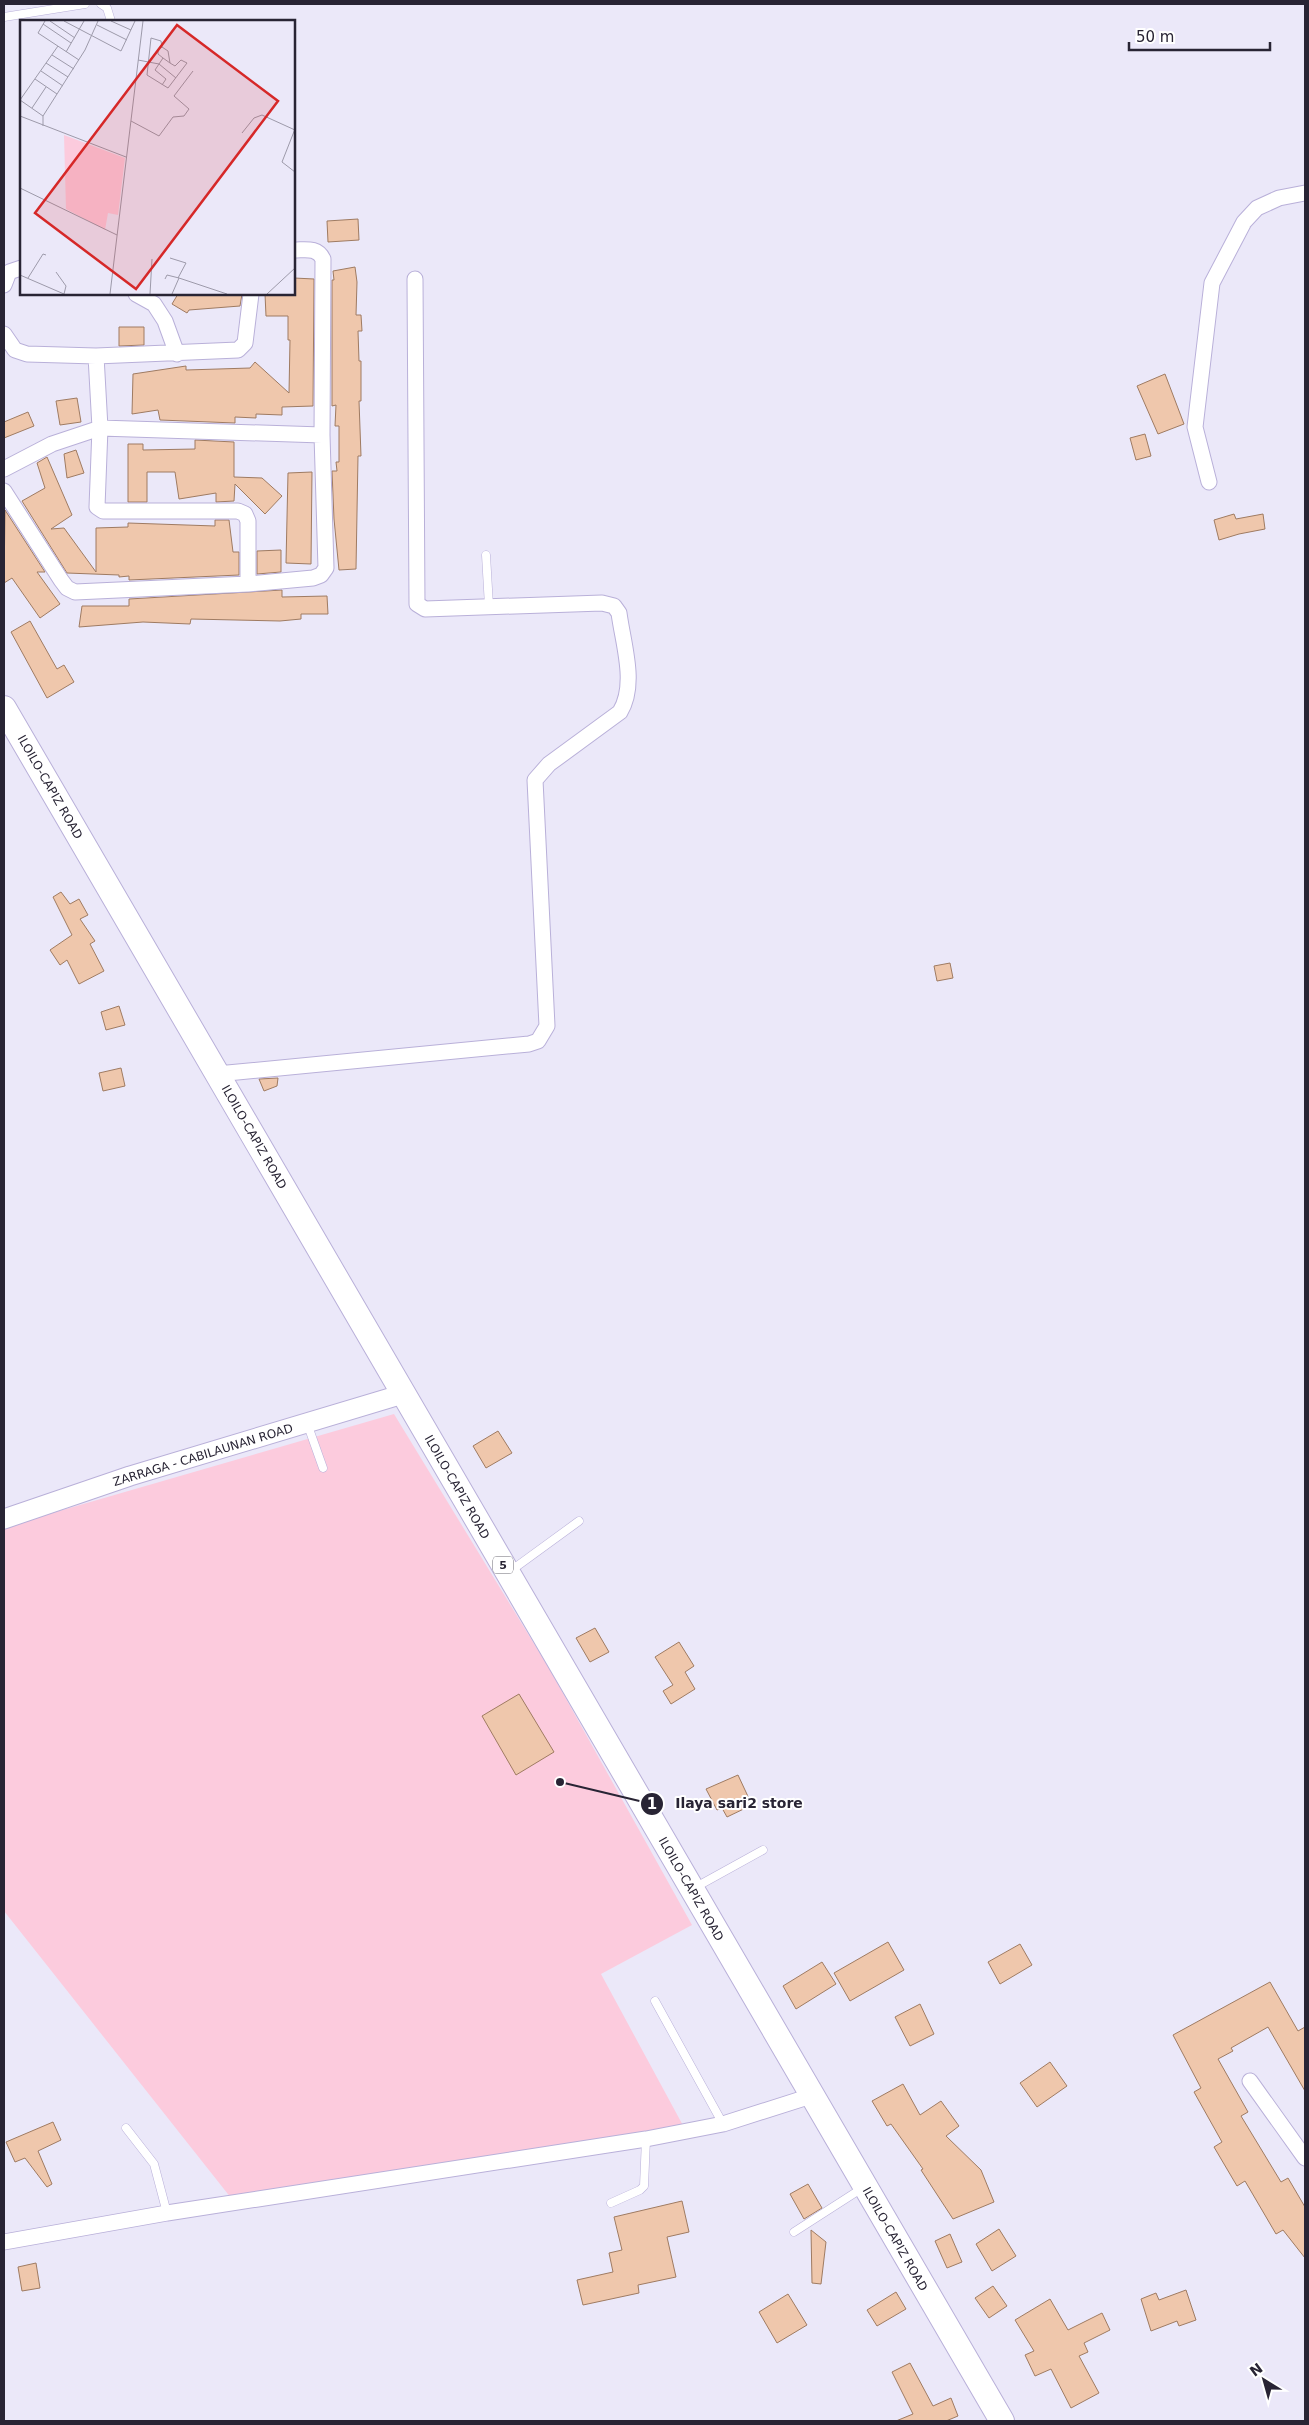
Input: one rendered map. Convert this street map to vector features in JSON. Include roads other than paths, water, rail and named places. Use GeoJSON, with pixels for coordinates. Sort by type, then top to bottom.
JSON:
{"type":"FeatureCollection","features":[{"type":"Feature","properties":{"kind":"main road","name":"ILOILO-CAPIZ ROAD"},"geometry":{"type":"LineString","coordinates":[[4,708],[1002,2421]]}},
{"type":"Feature","properties":{"kind":"street"},"geometry":{"type":"LineString","coordinates":[[1209,482],[1196,428],[1212,283],[1244,222],[1257,208],[1279,198],[1305,193]]}},
{"type":"Feature","properties":{"kind":"street"},"geometry":{"type":"LineString","coordinates":[[4,491],[61,580],[67,588],[75,592],[248,584],[313,578],[321,575],[326,568],[322,436],[323,260],[320,254],[314,250],[295,250]]}},
{"type":"Feature","properties":{"kind":"street"},"geometry":{"type":"LineString","coordinates":[[217,1074],[529,1044],[543,1035],[547,1026],[535,780],[549,764],[620,712],[626,701],[629,687],[619,613],[614,606],[602,603],[425,609],[417,604],[415,278]]}},
{"type":"Feature","properties":{"kind":"street"},"geometry":{"type":"LineString","coordinates":[[138,295],[154,304],[165,321],[177,354]]}},
{"type":"Feature","properties":{"kind":"street"},"geometry":{"type":"LineString","coordinates":[[4,334],[15,350],[27,354],[96,356],[238,350],[243,348],[251,295]]}},
{"type":"Feature","properties":{"kind":"street"},"geometry":{"type":"LineString","coordinates":[[96,356],[100,428],[97,507],[103,512],[238,511],[245,514],[248,521],[248,584]]}},
{"type":"Feature","properties":{"kind":"street"},"geometry":{"type":"LineString","coordinates":[[4,469],[52,444],[100,428],[322,436]]}},
{"type":"Feature","properties":{"kind":"street","name":"ZARRAGA - CABILAUNAN ROAD"},"geometry":{"type":"LineString","coordinates":[[4,1519],[130,1476],[403,1394]]}},
{"type":"Feature","properties":{"kind":"street"},"geometry":{"type":"LineString","coordinates":[[1250,2081],[1305,2158]]}},
{"type":"Feature","properties":{"kind":"street"},"geometry":{"type":"LineString","coordinates":[[4,2242],[167,2213],[646,2139],[722,2124],[811,2096]]}},
{"type":"Feature","properties":{"kind":"lane"},"geometry":{"type":"LineString","coordinates":[[4,17],[85,4]]}},
{"type":"Feature","properties":{"kind":"lane"},"geometry":{"type":"LineString","coordinates":[[101,4],[108,8],[111,20]]}},
{"type":"Feature","properties":{"kind":"lane"},"geometry":{"type":"LineString","coordinates":[[486,555],[489,606]]}},
{"type":"Feature","properties":{"kind":"lane"},"geometry":{"type":"LineString","coordinates":[[307,1423],[323,1468]]}},
{"type":"Feature","properties":{"kind":"lane"},"geometry":{"type":"LineString","coordinates":[[508,1573],[579,1520]]}},
{"type":"Feature","properties":{"kind":"lane"},"geometry":{"type":"LineString","coordinates":[[692,1890],[763,1850]]}},
{"type":"Feature","properties":{"kind":"lane"},"geometry":{"type":"LineString","coordinates":[[655,2002],[722,2124]]}},
{"type":"Feature","properties":{"kind":"lane"},"geometry":{"type":"LineString","coordinates":[[126,2128],[154,2164],[167,2213]]}},
{"type":"Feature","properties":{"kind":"lane"},"geometry":{"type":"LineString","coordinates":[[611,2203],[640,2190],[644,2186],[646,2139]]}},
{"type":"Feature","properties":{"kind":"lane"},"geometry":{"type":"LineString","coordinates":[[794,2232],[865,2187]]}},
{"type":"Feature","properties":{"kind":"place","name":"Ilaya sari2 store"},"geometry":{"type":"Point","coordinates":[560,1782]}}]}
